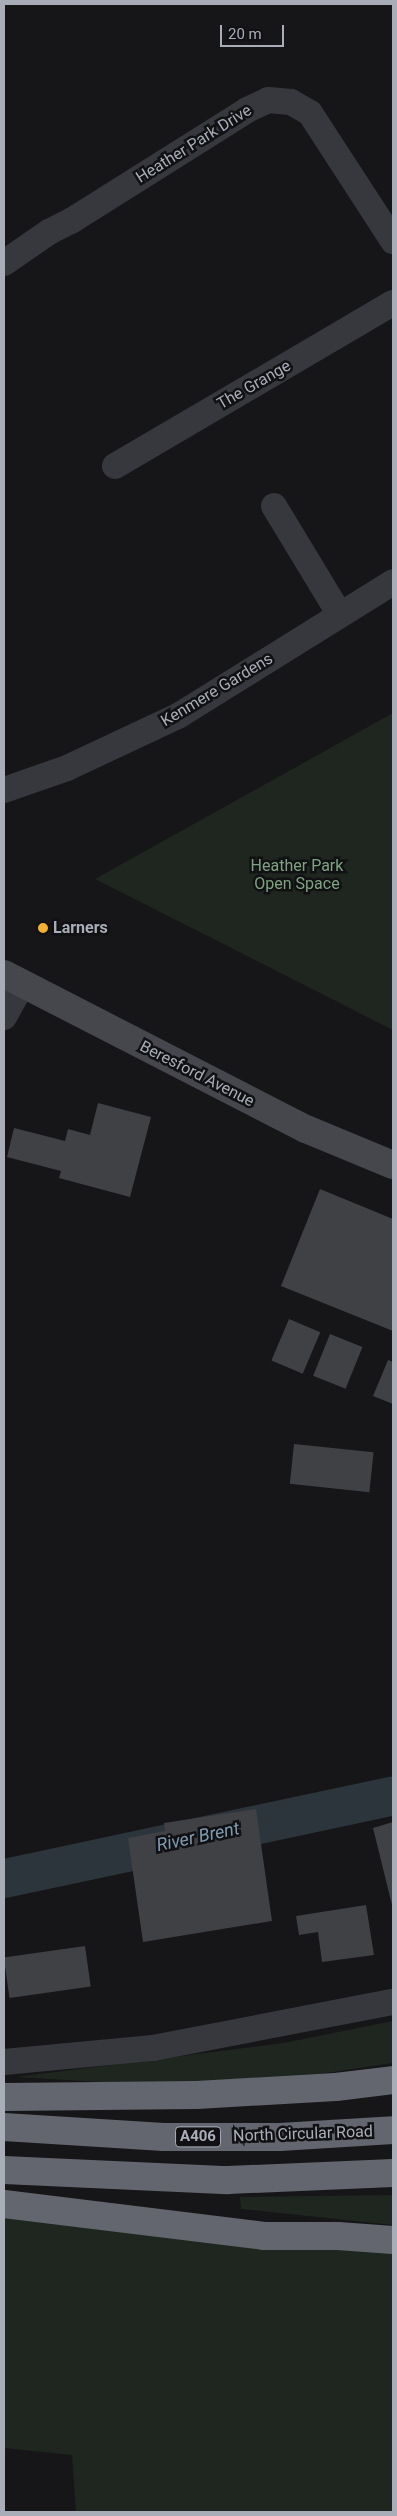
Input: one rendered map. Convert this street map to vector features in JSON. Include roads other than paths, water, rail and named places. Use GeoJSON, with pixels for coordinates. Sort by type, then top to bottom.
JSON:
{"type":"FeatureCollection","features":[{"type":"Feature","properties":{"kind":"highway"},"geometry":{"type":"LineString","coordinates":[[4,2098],[197,2095],[336,2087],[393,2080]]}},
{"type":"Feature","properties":{"kind":"highway","name":"North Circular Road"},"geometry":{"type":"LineString","coordinates":[[4,2127],[164,2137],[280,2137],[393,2130]]}},
{"type":"Feature","properties":{"kind":"highway"},"geometry":{"type":"LineString","coordinates":[[4,2170],[228,2180],[393,2172]]}},
{"type":"Feature","properties":{"kind":"highway"},"geometry":{"type":"LineString","coordinates":[[4,2204],[264,2236],[338,2236],[393,2240]]}},
{"type":"Feature","properties":{"kind":"street","name":"Heather Park Drive"},"geometry":{"type":"LineString","coordinates":[[4,263],[247,110],[268,100],[291,102],[310,113],[393,241]]}},
{"type":"Feature","properties":{"kind":"street","name":"The Grange"},"geometry":{"type":"LineString","coordinates":[[115,466],[393,303]]}},
{"type":"Feature","properties":{"kind":"street"},"geometry":{"type":"LineString","coordinates":[[274,506],[340,615]]}},
{"type":"Feature","properties":{"kind":"street","name":"Kenmere Gardens"},"geometry":{"type":"LineString","coordinates":[[4,790],[67,768],[178,716],[393,582]]}},
{"type":"Feature","properties":{"kind":"street"},"geometry":{"type":"LineString","coordinates":[[4,1017],[13,979]]}},
{"type":"Feature","properties":{"kind":"street","name":"Beresford Avenue"},"geometry":{"type":"LineString","coordinates":[[13,979],[306,1129],[393,1165]]}},
{"type":"Feature","properties":{"kind":"street"},"geometry":{"type":"LineString","coordinates":[[4,2062],[153,2048],[393,2002]]}},
{"type":"Feature","properties":{"kind":"waterway","name":"River Brent"},"geometry":{"type":"LineString","coordinates":[[4,1878],[393,1795]]}},
{"type":"Feature","properties":{"kind":"place","name":"Larners"},"geometry":{"type":"Point","coordinates":[43,928]}},
{"type":"Feature","properties":{"kind":"park label","name":"Heather Park Open Space"},"geometry":{"type":"Point","coordinates":[297,875]}}]}
